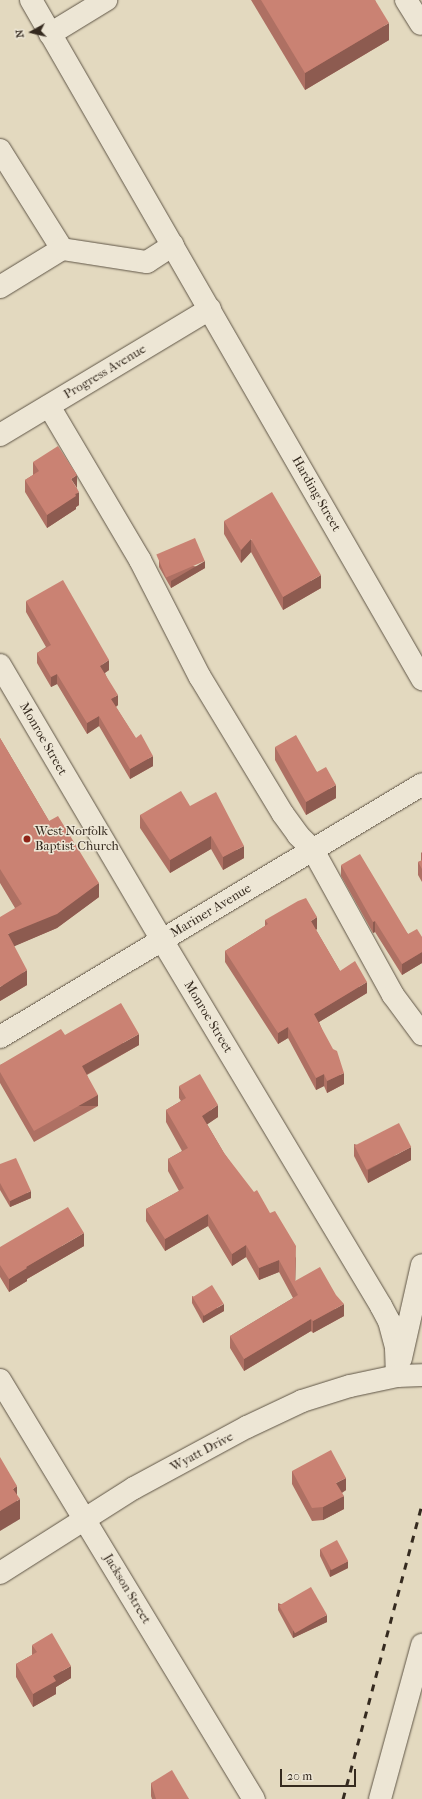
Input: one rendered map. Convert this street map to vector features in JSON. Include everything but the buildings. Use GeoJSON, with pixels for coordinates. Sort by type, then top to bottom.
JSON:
{"type":"FeatureCollection","features":[{"type":"Feature","properties":{"kind":"street","name":"Harding Street"},"geometry":{"type":"LineString","coordinates":[[31,0],[422,679]]}},
{"type":"Feature","properties":{"kind":"street"},"geometry":{"type":"LineString","coordinates":[[50,34],[106,0]]}},
{"type":"Feature","properties":{"kind":"street"},"geometry":{"type":"LineString","coordinates":[[406,0],[421,24]]}},
{"type":"Feature","properties":{"kind":"street"},"geometry":{"type":"LineString","coordinates":[[0,150],[62,249]]}},
{"type":"Feature","properties":{"kind":"street"},"geometry":{"type":"LineString","coordinates":[[0,286],[62,249],[146,262],[173,245]]}},
{"type":"Feature","properties":{"kind":"street","name":"Progress Avenue"},"geometry":{"type":"LineString","coordinates":[[0,435],[210,309]]}},
{"type":"Feature","properties":{"kind":"street"},"geometry":{"type":"LineString","coordinates":[[49,406],[140,560],[200,677],[283,814],[298,835],[313,850],[393,995],[422,1034]]}},
{"type":"Feature","properties":{"kind":"street","name":"Monroe Street"},"geometry":{"type":"LineString","coordinates":[[0,665],[162,940],[381,1306],[389,1321],[396,1348],[397,1376]]}},
{"type":"Feature","properties":{"kind":"street","name":"Mariner Avenue"},"geometry":{"type":"LineString","coordinates":[[0,1037],[422,784]]}},
{"type":"Feature","properties":{"kind":"street"},"geometry":{"type":"LineString","coordinates":[[397,1376],[422,1265]]}},
{"type":"Feature","properties":{"kind":"street","name":"Wyatt Drive"},"geometry":{"type":"LineString","coordinates":[[0,1573],[134,1488],[247,1427],[302,1401],[350,1386],[397,1376],[422,1374]]}},
{"type":"Feature","properties":{"kind":"street","name":"Jackson Street"},"geometry":{"type":"LineString","coordinates":[[0,1380],[254,1799]]}},
{"type":"Feature","properties":{"kind":"street"},"geometry":{"type":"LineString","coordinates":[[380,1799],[422,1645]]}},
{"type":"Feature","properties":{"kind":"railway"},"geometry":{"type":"LineString","coordinates":[[343,1799],[422,1505]]}},
{"type":"Feature","properties":{"kind":"place","name":"West Norfolk Baptist Church"},"geometry":{"type":"Point","coordinates":[27,839]}}]}
